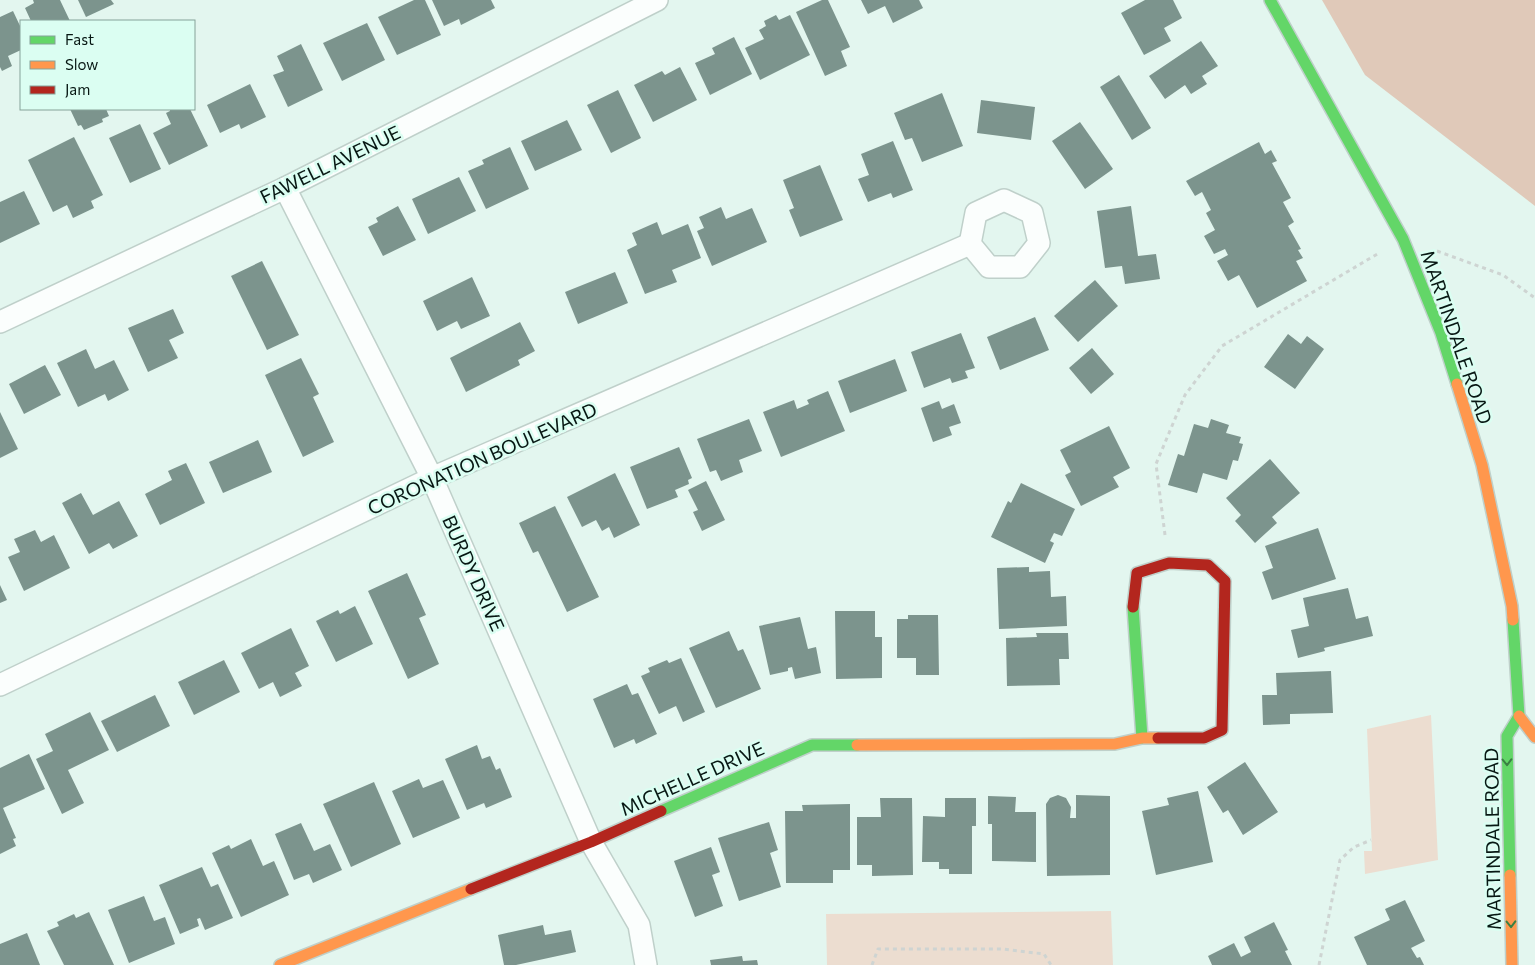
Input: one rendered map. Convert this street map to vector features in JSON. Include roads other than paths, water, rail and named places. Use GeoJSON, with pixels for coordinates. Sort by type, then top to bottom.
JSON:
{"type":"FeatureCollection","features":[{"type":"Feature","properties":{"kind":"street","name":"FAWELL AVENUE"},"geometry":{"type":"LineString","coordinates":[[0,322],[285,188],[658,0]]}},
{"type":"Feature","properties":{"kind":"street","name":"MARTINDALE ROAD"},"geometry":{"type":"LineString","coordinates":[[1270,0],[1403,239],[1441,333],[1482,465],[1512,606],[1519,716],[1507,736],[1512,965]]}},
{"type":"Feature","properties":{"kind":"street","name":"BURDY DRIVE"},"geometry":{"type":"LineString","coordinates":[[285,188],[432,478],[591,842],[640,925],[646,965]]}},
{"type":"Feature","properties":{"kind":"street","name":"CORONATION BOULEVARD"},"geometry":{"type":"LineString","coordinates":[[0,685],[432,478],[970,244]]}},
{"type":"Feature","properties":{"kind":"street","name":"MICHELLE DRIVE"},"geometry":{"type":"LineString","coordinates":[[280,965],[591,842],[812,745],[1115,744],[1142,738],[1204,738],[1222,730],[1225,581],[1208,565],[1169,563],[1137,573],[1133,603],[1142,738]]}},
{"type":"Feature","properties":{"kind":"street"},"geometry":{"type":"LineString","coordinates":[[1519,716],[1535,737]]}}]}
